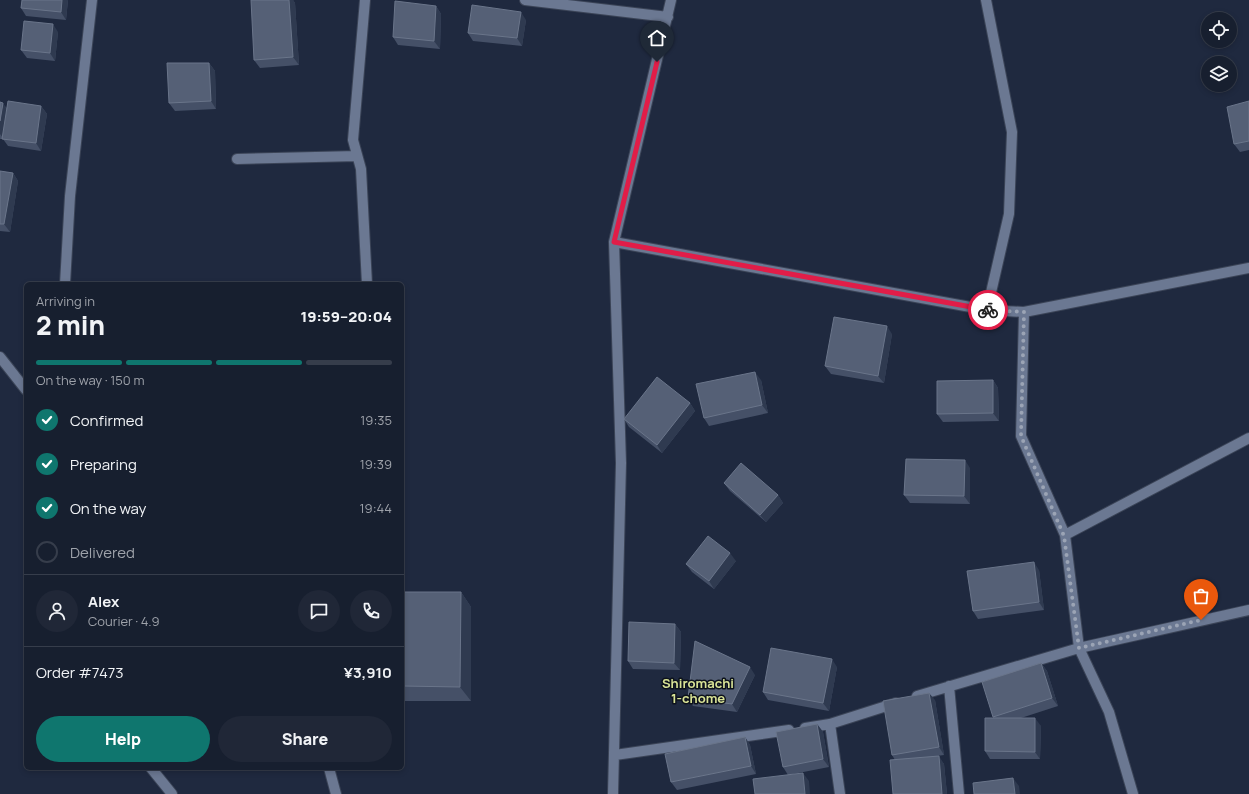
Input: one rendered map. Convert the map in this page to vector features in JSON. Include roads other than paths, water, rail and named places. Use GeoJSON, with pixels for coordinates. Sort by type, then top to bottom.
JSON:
{"type":"FeatureCollection","features":[{"type":"Feature","properties":{"kind":"street"},"geometry":{"type":"LineString","coordinates":[[65,282],[70,196],[92,0]]}},
{"type":"Feature","properties":{"kind":"street"},"geometry":{"type":"LineString","coordinates":[[365,0],[353,140],[361,169],[367,282]]}},
{"type":"Feature","properties":{"kind":"street"},"geometry":{"type":"LineString","coordinates":[[525,0],[668,17]]}},
{"type":"Feature","properties":{"kind":"street"},"geometry":{"type":"LineString","coordinates":[[613,794],[621,463],[614,242],[671,0]]}},
{"type":"Feature","properties":{"kind":"street"},"geometry":{"type":"LineString","coordinates":[[986,0],[1012,132],[1009,214],[988,310]]}},
{"type":"Feature","properties":{"kind":"street"},"geometry":{"type":"LineString","coordinates":[[236,159],[357,156]]}},
{"type":"Feature","properties":{"kind":"street"},"geometry":{"type":"LineString","coordinates":[[614,242],[988,310],[1024,312],[1249,268]]}},
{"type":"Feature","properties":{"kind":"street"},"geometry":{"type":"LineString","coordinates":[[1024,312],[1021,436],[1064,536],[1079,648],[1109,712],[1133,794]]}},
{"type":"Feature","properties":{"kind":"street"},"geometry":{"type":"LineString","coordinates":[[0,357],[24,387]]}},
{"type":"Feature","properties":{"kind":"street"},"geometry":{"type":"LineString","coordinates":[[1064,536],[1249,438]]}},
{"type":"Feature","properties":{"kind":"street"},"geometry":{"type":"LineString","coordinates":[[615,755],[830,724],[949,686],[1079,648],[1249,610]]}},
{"type":"Feature","properties":{"kind":"street"},"geometry":{"type":"LineString","coordinates":[[949,686],[959,794]]}},
{"type":"Feature","properties":{"kind":"street"},"geometry":{"type":"LineString","coordinates":[[830,724],[840,794]]}},
{"type":"Feature","properties":{"kind":"street"},"geometry":{"type":"LineString","coordinates":[[153,770],[172,794]]}},
{"type":"Feature","properties":{"kind":"street"},"geometry":{"type":"LineString","coordinates":[[330,770],[336,794]]}},
{"type":"Feature","properties":{"kind":"district","name":"Shiromachi 1-chome"},"geometry":{"type":"Point","coordinates":[698,690]}}]}
